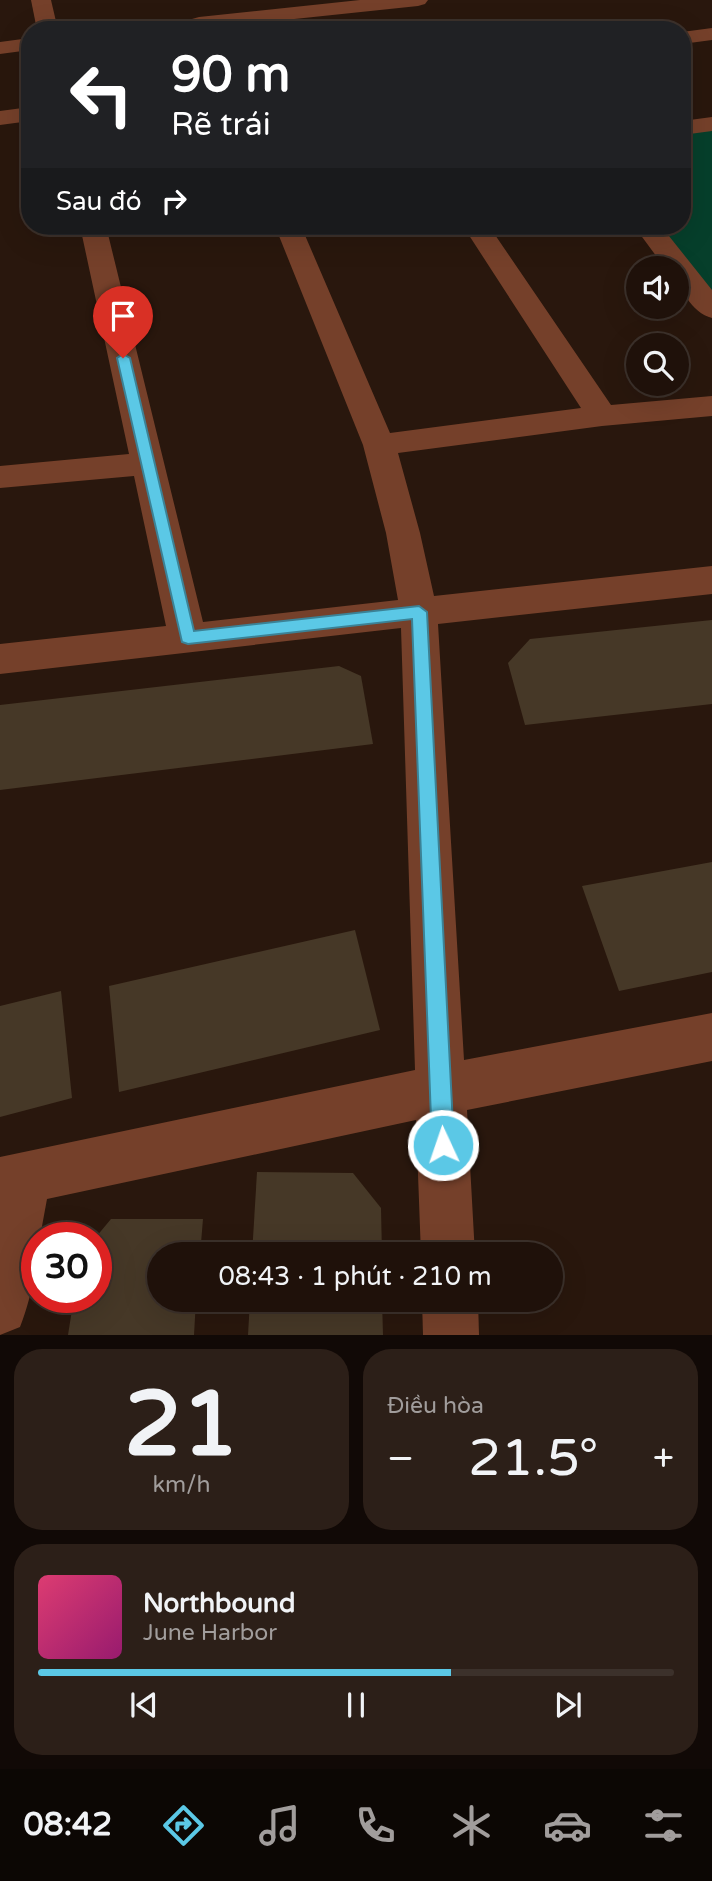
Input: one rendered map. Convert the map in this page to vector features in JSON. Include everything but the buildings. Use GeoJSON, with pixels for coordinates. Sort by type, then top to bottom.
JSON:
{"type":"FeatureCollection","features":[{"type":"Feature","properties":{"kind":"street"},"geometry":{"type":"LineString","coordinates":[[41,0],[46,21]]}},
{"type":"Feature","properties":{"kind":"street"},"geometry":{"type":"LineString","coordinates":[[190,0],[199,21]]}},
{"type":"Feature","properties":{"kind":"street"},"geometry":{"type":"LineString","coordinates":[[232,21],[337,4],[418,0]]}},
{"type":"Feature","properties":{"kind":"street"},"geometry":{"type":"LineString","coordinates":[[691,37],[712,34]]}},
{"type":"Feature","properties":{"kind":"street"},"geometry":{"type":"LineString","coordinates":[[0,48],[21,45]]}},
{"type":"Feature","properties":{"kind":"street"},"geometry":{"type":"LineString","coordinates":[[0,118],[21,115]]}},
{"type":"Feature","properties":{"kind":"street"},"geometry":{"type":"LineString","coordinates":[[691,127],[712,124]]}},
{"type":"Feature","properties":{"kind":"street"},"geometry":{"type":"LineString","coordinates":[[95,235],[188,638]]}},
{"type":"Feature","properties":{"kind":"street"},"geometry":{"type":"LineString","coordinates":[[292,235],[379,445],[403,533],[419,612],[447,1242]]}},
{"type":"Feature","properties":{"kind":"street"},"geometry":{"type":"LineString","coordinates":[[483,235],[602,416]]}},
{"type":"Feature","properties":{"kind":"street"},"geometry":{"type":"LineString","coordinates":[[654,235],[712,310]]}},
{"type":"Feature","properties":{"kind":"street"},"geometry":{"type":"LineString","coordinates":[[379,445],[602,416],[712,406]]}},
{"type":"Feature","properties":{"kind":"street"},"geometry":{"type":"LineString","coordinates":[[0,477],[148,463]]}},
{"type":"Feature","properties":{"kind":"street"},"geometry":{"type":"LineString","coordinates":[[0,659],[712,580]]}},
{"type":"Feature","properties":{"kind":"street"},"geometry":{"type":"LineString","coordinates":[[0,1307],[12,1180],[440,1090],[712,1037]]}},
{"type":"Feature","properties":{"kind":"street"},"geometry":{"type":"LineString","coordinates":[[450,1312],[451,1335]]}},
{"type":"Feature","properties":{"kind":"green space"},"geometry":{"type":"Polygon","coordinates":[[[712,124],[712,309],[689,280],[689,256],[670,256],[654,235],[691,235],[691,127],[712,124]]]}},
{"type":"Feature","properties":{"kind":"route"},"geometry":{"type":"LineString","coordinates":[[123,358],[188,638],[419,612],[443,1145]]}}]}
